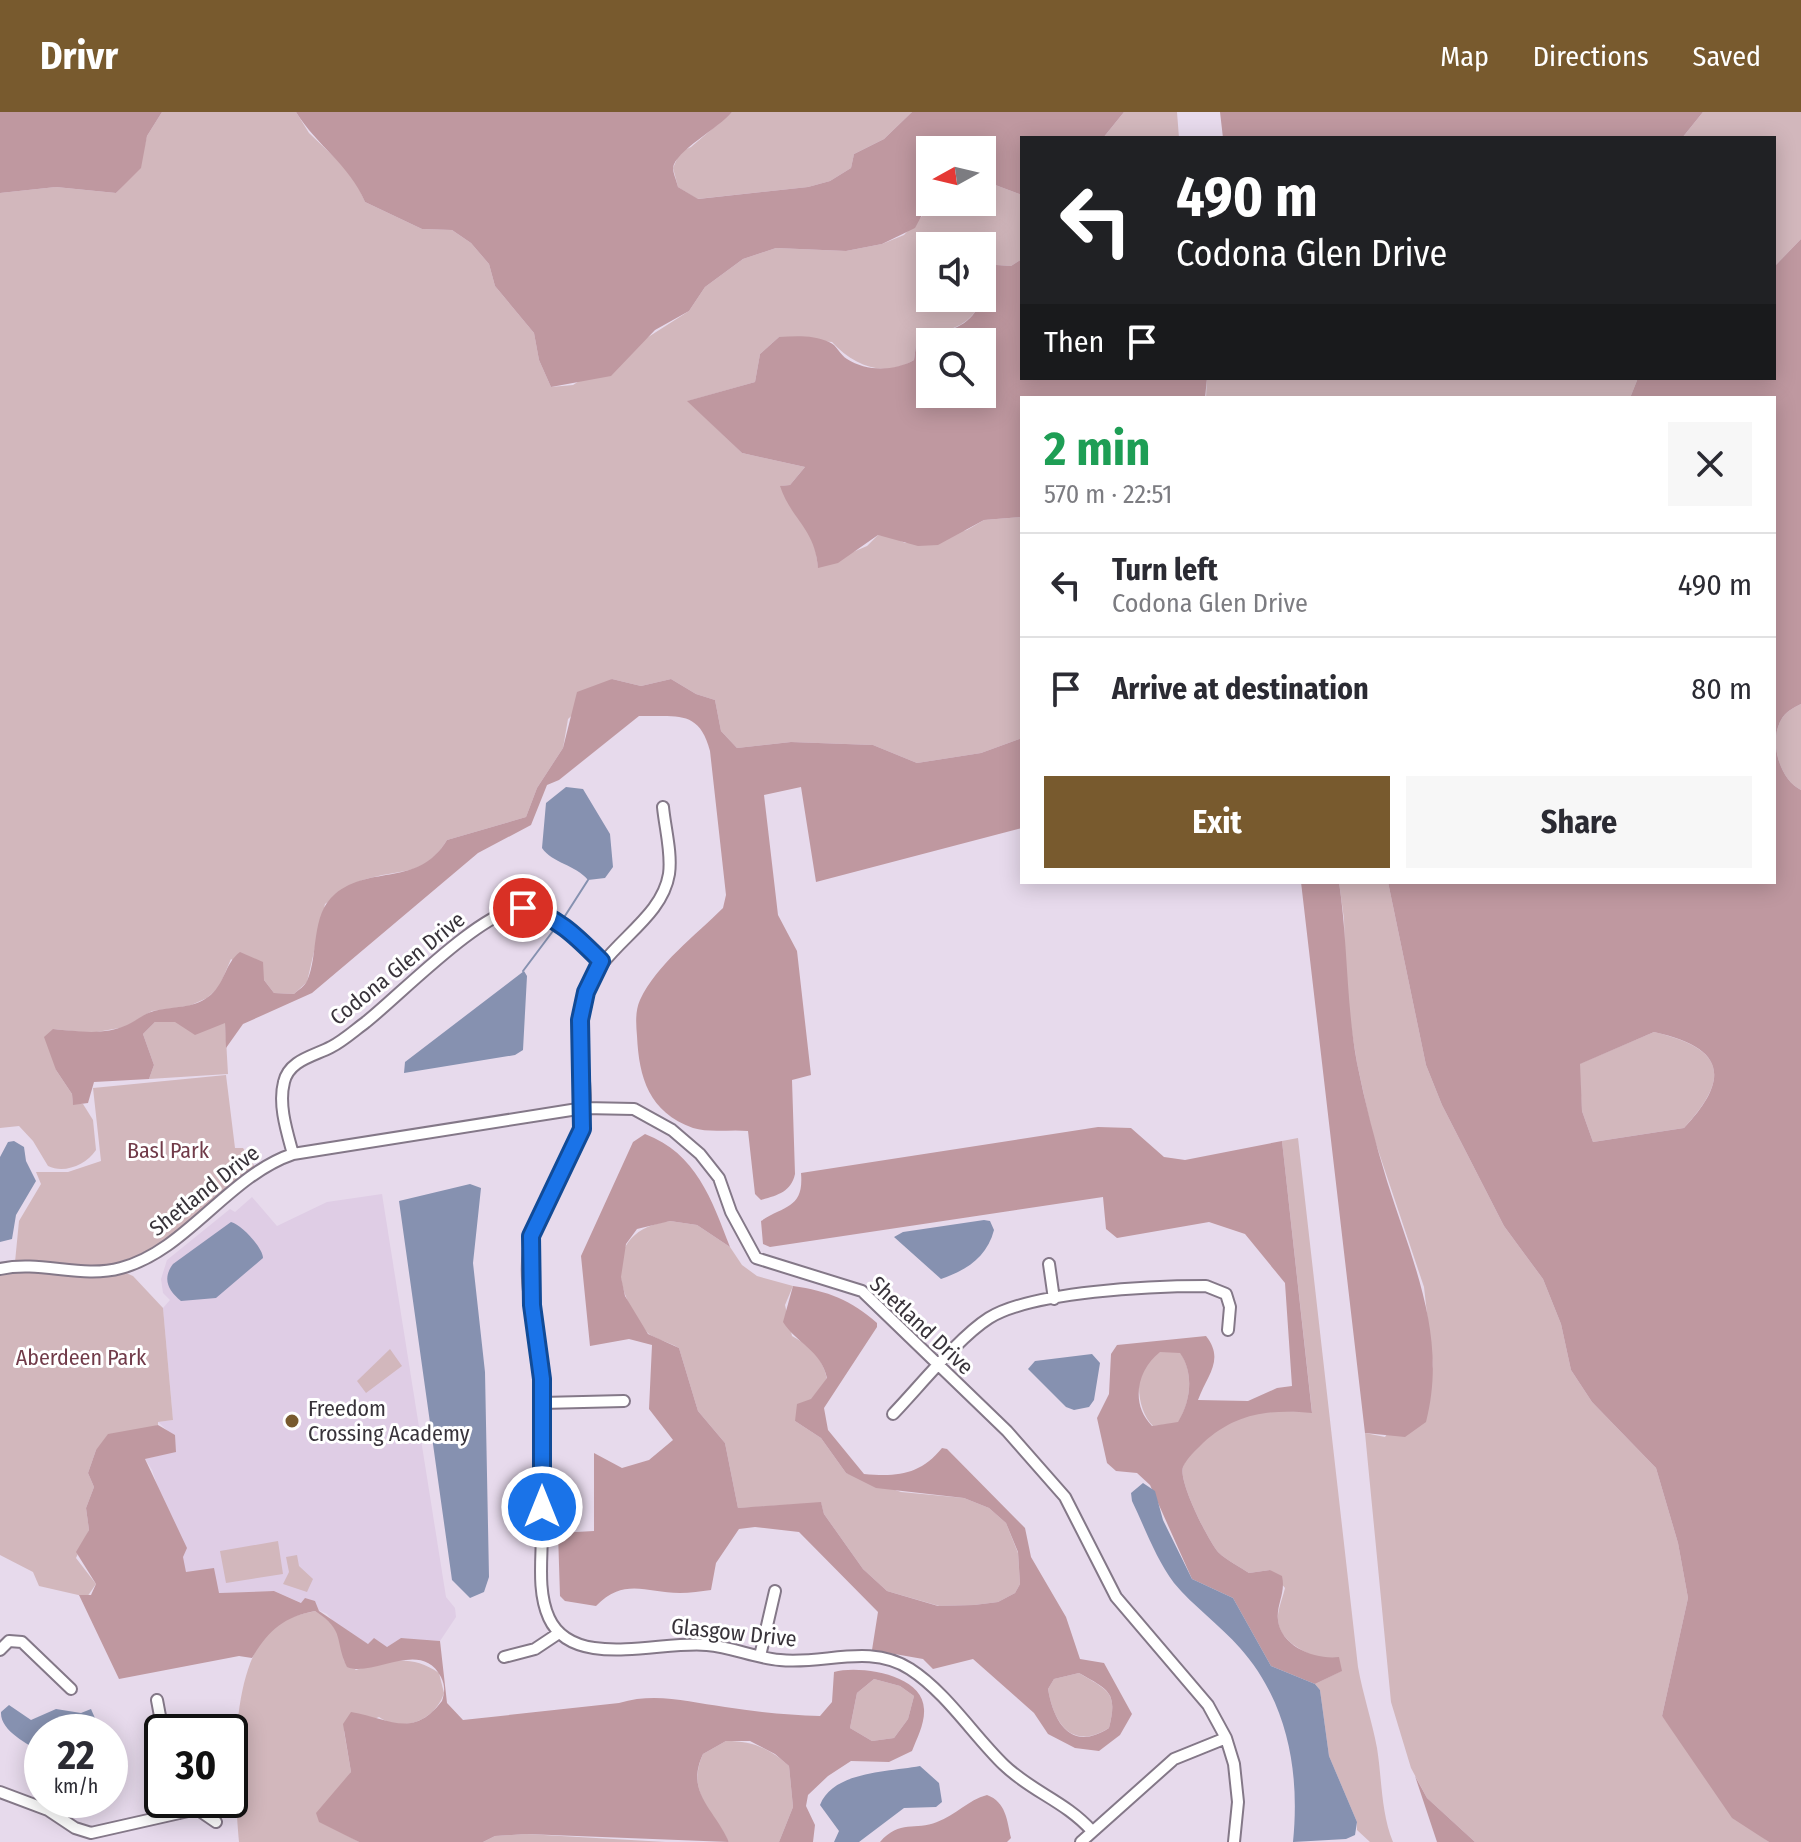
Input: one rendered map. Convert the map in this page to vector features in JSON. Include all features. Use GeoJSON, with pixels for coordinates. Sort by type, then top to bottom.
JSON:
{"type":"FeatureCollection","features":[{"type":"Feature","properties":{"kind":"street"},"geometry":{"type":"LineString","coordinates":[[504,1657],[535,1649],[559,1633],[547,1615],[542,1598],[542,1403],[530,1269],[531,1236],[582,1129],[580,1020],[586,992],[601,961],[654,905],[666,887],[670,869],[663,807]]}},
{"type":"Feature","properties":{"kind":"street","name":"Codona Glen Drive"},"geometry":{"type":"LineString","coordinates":[[293,1154],[283,1106],[284,1081],[292,1067],[309,1055],[332,1047],[366,1022],[490,918],[523,908],[544,913],[581,940],[601,961]]}},
{"type":"Feature","properties":{"kind":"street","name":"Shetland Drive"},"geometry":{"type":"LineString","coordinates":[[0,1269],[48,1267],[90,1273],[122,1268],[154,1254],[255,1173],[293,1154],[584,1108],[634,1109],[672,1130],[700,1154],[719,1178],[731,1212],[756,1258],[862,1291],[1007,1431],[1065,1497],[1116,1597],[1208,1705],[1226,1738],[1234,1764],[1238,1802],[1234,1842]]}},
{"type":"Feature","properties":{"kind":"street"},"geometry":{"type":"LineString","coordinates":[[1049,1264],[1054,1299]]}},
{"type":"Feature","properties":{"kind":"street"},"geometry":{"type":"LineString","coordinates":[[893,1414],[986,1320],[1011,1307],[1054,1299],[1206,1286],[1226,1294],[1230,1307],[1228,1330]]}},
{"type":"Feature","properties":{"kind":"street"},"geometry":{"type":"LineString","coordinates":[[542,1403],[624,1401]]}},
{"type":"Feature","properties":{"kind":"street"},"geometry":{"type":"LineString","coordinates":[[760,1656],[775,1591]]}},
{"type":"Feature","properties":{"kind":"street","name":"Glasgow Drive"},"geometry":{"type":"LineString","coordinates":[[559,1633],[585,1648],[607,1650],[696,1644],[780,1661],[856,1655],[884,1658],[910,1669],[1005,1766],[1027,1785],[1074,1811],[1092,1831]]}},
{"type":"Feature","properties":{"kind":"street"},"geometry":{"type":"LineString","coordinates":[[0,1650],[9,1641],[22,1642],[71,1689]]}},
{"type":"Feature","properties":{"kind":"street"},"geometry":{"type":"LineString","coordinates":[[157,1700],[160,1714]]}},
{"type":"Feature","properties":{"kind":"street"},"geometry":{"type":"LineString","coordinates":[[1081,1842],[1174,1759],[1226,1738]]}},
{"type":"Feature","properties":{"kind":"street"},"geometry":{"type":"LineString","coordinates":[[0,1792],[48,1810],[75,1828],[91,1833],[158,1818]]}},
{"type":"Feature","properties":{"kind":"street"},"geometry":{"type":"LineString","coordinates":[[210,1818],[216,1822]]}},
{"type":"Feature","properties":{"kind":"shaded area"},"geometry":{"type":"Polygon","coordinates":[[[0,112],[162,112],[147,136],[141,168],[116,193],[56,187],[0,193],[0,112]]]}},
{"type":"Feature","properties":{"kind":"shaded area"},"geometry":{"type":"Polygon","coordinates":[[[296,112],[732,112],[681,154],[673,168],[678,187],[698,199],[808,187],[830,181],[851,168],[854,154],[884,139],[912,112],[1124,112],[1105,136],[1020,136],[1020,194],[996,185],[996,136],[916,136],[916,216],[921,216],[915,228],[882,244],[846,251],[776,248],[743,259],[705,287],[689,311],[655,330],[611,376],[551,387],[539,360],[534,333],[495,286],[489,264],[471,243],[452,230],[422,229],[365,202],[342,166],[296,112]]]}},
{"type":"Feature","properties":{"kind":"shaded area"},"geometry":{"type":"Polygon","coordinates":[[[1220,112],[1703,112],[1684,136],[1223,136],[1220,112]]]}},
{"type":"Feature","properties":{"kind":"shaded area"},"geometry":{"type":"Polygon","coordinates":[[[1801,239],[1801,704],[1783,717],[1776,738],[1776,396],[1631,396],[1637,380],[1776,380],[1776,265],[1801,239]]]}},
{"type":"Feature","properties":{"kind":"shaded area"},"geometry":{"type":"Polygon","coordinates":[[[1020,260],[1020,380],[1207,380],[1205,396],[1020,396],[1020,517],[984,520],[938,545],[918,546],[878,535],[838,563],[818,568],[808,534],[780,486],[790,485],[805,467],[742,453],[687,401],[755,382],[760,354],[779,337],[805,336],[832,343],[842,355],[855,363],[881,368],[914,360],[916,345],[916,408],[996,408],[996,328],[954,328],[975,312],[996,312],[996,265],[1011,266],[1020,260]]]}},
{"type":"Feature","properties":{"kind":"shaded area"},"geometry":{"type":"Polygon","coordinates":[[[612,679],[641,686],[671,679],[696,694],[715,700],[721,731],[737,748],[791,742],[873,745],[917,763],[981,753],[1020,739],[1020,829],[816,882],[801,787],[764,795],[778,915],[797,951],[811,1075],[792,1080],[795,1174],[787,1189],[761,1200],[755,1194],[748,1131],[699,1129],[678,1121],[656,1103],[640,1066],[636,1022],[640,1000],[656,974],[723,908],[726,895],[710,751],[700,728],[685,718],[675,716],[639,716],[559,780],[547,785],[531,825],[478,853],[312,993],[243,1024],[226,1048],[225,1023],[195,1035],[175,1022],[155,1022],[143,1034],[154,1065],[149,1079],[94,1082],[88,1103],[73,1105],[72,1094],[56,1070],[44,1037],[53,1029],[109,1031],[151,1012],[196,1004],[214,992],[240,952],[263,962],[264,980],[274,993],[294,994],[307,981],[318,924],[327,903],[335,894],[349,885],[422,864],[435,855],[447,840],[526,817],[537,788],[563,748],[577,692],[612,679]]]}},
{"type":"Feature","properties":{"kind":"shaded area"},"geometry":{"type":"Polygon","coordinates":[[[1776,748],[1782,769],[1793,785],[1801,790],[1801,1842],[1769,1842],[1732,1818],[1662,1716],[1688,1598],[1678,1543],[1656,1468],[1592,1402],[1571,1370],[1561,1324],[1543,1279],[1504,1226],[1442,1105],[1426,1065],[1388,884],[1776,884],[1776,748]],[[1654,1032],[1580,1064],[1582,1111],[1593,1142],[1684,1128],[1700,1110],[1714,1079],[1713,1066],[1706,1055],[1694,1046],[1654,1032]]]}},
{"type":"Feature","properties":{"kind":"shaded area"},"geometry":{"type":"Polygon","coordinates":[[[1301,884],[1339,884],[1357,1063],[1374,1137],[1416,1270],[1430,1329],[1432,1390],[1426,1422],[1405,1437],[1365,1433],[1301,884]]]}},
{"type":"Feature","properties":{"kind":"shaded area"},"geometry":{"type":"Polygon","coordinates":[[[1098,1127],[1131,1128],[1164,1157],[1185,1160],[1282,1141],[1312,1413],[1267,1413],[1228,1425],[1192,1454],[1183,1467],[1183,1474],[1195,1510],[1218,1552],[1249,1573],[1270,1570],[1282,1576],[1278,1620],[1286,1638],[1310,1654],[1339,1657],[1342,1671],[1315,1684],[1271,1666],[1233,1598],[1192,1579],[1150,1485],[1137,1473],[1116,1471],[1107,1463],[1097,1418],[1109,1394],[1111,1354],[1117,1345],[1206,1336],[1214,1360],[1198,1400],[1248,1401],[1277,1388],[1292,1386],[1285,1283],[1245,1234],[1209,1222],[1117,1238],[1106,1229],[1103,1197],[770,1247],[763,1244],[761,1221],[792,1204],[800,1193],[801,1173],[1098,1127]],[[1160,1352],[1152,1359],[1142,1378],[1139,1388],[1141,1408],[1152,1426],[1178,1422],[1186,1405],[1189,1378],[1180,1353],[1160,1352]]]}},
{"type":"Feature","properties":{"kind":"shaded area"},"geometry":{"type":"Polygon","coordinates":[[[645,1134],[663,1142],[690,1166],[709,1196],[730,1247],[697,1225],[670,1221],[637,1229],[626,1244],[621,1277],[625,1296],[648,1334],[679,1348],[698,1411],[725,1443],[738,1508],[821,1502],[824,1514],[863,1569],[887,1591],[938,1606],[998,1602],[1015,1593],[1020,1584],[1018,1552],[1006,1523],[989,1508],[964,1498],[876,1488],[846,1473],[821,1438],[795,1421],[797,1404],[811,1399],[827,1378],[820,1361],[783,1322],[793,1286],[828,1294],[858,1308],[877,1323],[877,1327],[824,1408],[828,1430],[864,1474],[907,1472],[925,1464],[942,1448],[947,1449],[1025,1528],[1031,1557],[1066,1617],[1080,1659],[1104,1663],[1132,1714],[1120,1735],[1099,1751],[1075,1748],[1048,1734],[1034,1713],[973,1659],[933,1669],[923,1659],[872,1650],[878,1612],[799,1532],[755,1527],[739,1529],[716,1563],[711,1590],[680,1593],[626,1589],[607,1597],[596,1606],[565,1601],[560,1596],[558,1533],[594,1531],[594,1453],[622,1468],[649,1460],[673,1440],[649,1409],[652,1345],[629,1339],[590,1346],[581,1256],[633,1142],[645,1134]],[[1079,1673],[1054,1679],[1048,1689],[1051,1702],[1067,1731],[1085,1737],[1096,1735],[1109,1728],[1111,1699],[1104,1688],[1079,1673]]]}},
{"type":"Feature","properties":{"kind":"shaded area","name":"Freedom Crossing Academy"},"geometry":{"type":"Polygon","coordinates":[[[382,1194],[446,1597],[455,1608],[456,1617],[440,1641],[401,1638],[387,1647],[368,1644],[336,1625],[327,1614],[274,1591],[218,1593],[186,1572],[152,1470],[145,1459],[176,1451],[172,1435],[158,1422],[173,1420],[163,1308],[170,1300],[163,1293],[161,1279],[167,1260],[230,1209],[235,1212],[252,1197],[277,1226],[327,1202],[382,1194]]]}},
{"type":"Feature","properties":{"kind":"shaded area"},"geometry":{"type":"Polygon","coordinates":[[[158,1425],[175,1435],[176,1452],[145,1459],[187,1548],[183,1557],[186,1572],[214,1568],[219,1593],[274,1591],[301,1603],[305,1598],[315,1601],[319,1611],[368,1644],[374,1638],[387,1647],[401,1638],[440,1641],[447,1703],[463,1720],[646,1698],[820,1716],[832,1702],[834,1672],[858,1670],[888,1675],[913,1687],[921,1697],[924,1709],[920,1730],[912,1751],[889,1762],[851,1761],[828,1776],[808,1795],[806,1806],[815,1825],[813,1842],[779,1842],[793,1807],[789,1766],[775,1754],[750,1741],[726,1741],[703,1754],[697,1779],[704,1800],[729,1842],[526,1834],[495,1836],[483,1842],[359,1842],[319,1822],[316,1813],[351,1772],[343,1724],[351,1712],[400,1723],[420,1720],[442,1701],[444,1689],[441,1677],[432,1666],[422,1661],[409,1660],[358,1669],[347,1667],[335,1630],[315,1611],[285,1621],[264,1640],[252,1658],[239,1656],[119,1679],[79,1595],[91,1595],[96,1584],[76,1552],[89,1530],[86,1508],[94,1487],[88,1473],[96,1450],[108,1434],[158,1425]],[[874,1679],[857,1693],[850,1728],[872,1741],[894,1738],[908,1719],[914,1696],[900,1686],[874,1679]]]}},
{"type":"Feature","properties":{"kind":"shaded area"},"geometry":{"type":"Polygon","coordinates":[[[1415,1776],[1427,1798],[1475,1842],[1437,1842],[1415,1776]]]}},
{"type":"Feature","properties":{"kind":"shaded area"},"geometry":{"type":"Polygon","coordinates":[[[987,1795],[998,1802],[1005,1812],[1011,1838],[1007,1842],[880,1842],[894,1830],[937,1822],[987,1795]]]}},
{"type":"Feature","properties":{"kind":"green space"},"geometry":{"type":"Polygon","coordinates":[[[162,112],[296,112],[309,133],[353,175],[365,202],[422,229],[452,230],[471,243],[489,264],[495,286],[534,333],[539,360],[551,387],[573,385],[689,311],[705,287],[743,259],[776,248],[846,251],[882,244],[904,235],[922,216],[996,216],[996,185],[1020,194],[1020,260],[1011,266],[996,265],[996,232],[916,232],[916,312],[974,312],[954,328],[916,328],[914,360],[881,369],[860,363],[832,342],[779,337],[760,354],[755,382],[688,401],[742,453],[805,467],[790,485],[781,486],[814,540],[818,567],[867,546],[878,535],[891,536],[905,543],[967,530],[984,520],[1020,517],[1020,739],[981,753],[917,763],[873,745],[791,742],[737,748],[721,731],[715,700],[696,694],[671,679],[641,686],[612,679],[568,719],[563,748],[537,788],[526,817],[447,840],[429,861],[420,866],[358,882],[325,904],[307,982],[294,994],[274,993],[264,980],[231,959],[219,987],[207,998],[189,1006],[152,1011],[125,1027],[91,1033],[53,1029],[56,1070],[72,1094],[73,1104],[83,1104],[93,1120],[96,1150],[87,1160],[74,1167],[61,1169],[48,1166],[33,1141],[19,1126],[0,1128],[0,193],[56,187],[116,193],[139,168],[147,136],[162,112]]]}},
{"type":"Feature","properties":{"kind":"green space"},"geometry":{"type":"Polygon","coordinates":[[[732,112],[912,112],[884,139],[854,154],[851,168],[830,181],[808,187],[697,199],[678,187],[673,168],[680,152],[691,147],[732,112]]]}},
{"type":"Feature","properties":{"kind":"green space"},"geometry":{"type":"Polygon","coordinates":[[[1124,112],[1177,112],[1179,136],[1105,136],[1124,112]]]}},
{"type":"Feature","properties":{"kind":"green space"},"geometry":{"type":"Polygon","coordinates":[[[1703,112],[1801,112],[1801,239],[1776,265],[1776,136],[1684,136],[1703,112]]]}},
{"type":"Feature","properties":{"kind":"green space"},"geometry":{"type":"Polygon","coordinates":[[[1207,380],[1637,380],[1631,396],[1206,396],[1207,380]]]}},
{"type":"Feature","properties":{"kind":"green space"},"geometry":{"type":"Polygon","coordinates":[[[1801,704],[1801,790],[1793,785],[1782,769],[1776,738],[1783,717],[1801,704]]]}},
{"type":"Feature","properties":{"kind":"green space"},"geometry":{"type":"Polygon","coordinates":[[[1339,884],[1388,884],[1426,1065],[1442,1105],[1504,1226],[1543,1279],[1561,1324],[1571,1370],[1592,1402],[1656,1468],[1678,1543],[1688,1598],[1662,1716],[1751,1829],[1769,1842],[1475,1842],[1427,1798],[1411,1768],[1391,1702],[1365,1433],[1385,1437],[1433,1367],[1424,1287],[1372,1132],[1357,1063],[1346,995],[1344,919],[1339,884]]]}},
{"type":"Feature","properties":{"kind":"green space"},"geometry":{"type":"Polygon","coordinates":[[[155,1022],[225,1022],[228,1074],[149,1079],[154,1065],[143,1034],[155,1022]]]}},
{"type":"Feature","properties":{"kind":"green space"},"geometry":{"type":"Polygon","coordinates":[[[1654,1032],[1694,1046],[1706,1055],[1713,1066],[1714,1079],[1710,1093],[1684,1128],[1593,1142],[1582,1111],[1579,1064],[1654,1032]]]}},
{"type":"Feature","properties":{"kind":"green space","name":"Basl Park"},"geometry":{"type":"Polygon","coordinates":[[[226,1075],[235,1148],[243,1148],[255,1167],[183,1227],[142,1253],[121,1262],[90,1267],[15,1262],[19,1221],[41,1184],[36,1172],[68,1172],[101,1161],[93,1088],[226,1075]]]}},
{"type":"Feature","properties":{"kind":"green space"},"geometry":{"type":"Polygon","coordinates":[[[1298,1138],[1358,1667],[1377,1748],[1384,1808],[1393,1842],[1370,1842],[1357,1830],[1357,1822],[1329,1756],[1320,1690],[1315,1684],[1341,1671],[1303,1651],[1286,1638],[1278,1620],[1285,1588],[1270,1570],[1249,1573],[1218,1552],[1195,1510],[1183,1474],[1183,1467],[1194,1450],[1211,1434],[1231,1422],[1265,1411],[1312,1412],[1282,1141],[1298,1138]]]}},
{"type":"Feature","properties":{"kind":"green space"},"geometry":{"type":"Polygon","coordinates":[[[670,1221],[697,1225],[730,1247],[742,1265],[757,1276],[793,1286],[785,1305],[792,1336],[815,1353],[827,1379],[795,1421],[821,1438],[846,1473],[901,1492],[964,1498],[989,1508],[1006,1523],[1018,1553],[1020,1584],[1015,1593],[998,1602],[939,1606],[887,1591],[863,1569],[824,1514],[821,1503],[738,1508],[725,1443],[698,1411],[679,1348],[646,1331],[626,1297],[621,1280],[620,1264],[624,1249],[634,1236],[649,1227],[670,1221]]]}},
{"type":"Feature","properties":{"kind":"green space","name":"Aberdeen Park"},"geometry":{"type":"Polygon","coordinates":[[[19,1271],[83,1276],[126,1273],[133,1276],[163,1308],[173,1420],[158,1422],[158,1425],[96,1450],[88,1473],[94,1487],[86,1508],[89,1530],[76,1558],[96,1584],[87,1597],[39,1586],[33,1572],[0,1555],[0,1275],[19,1271]]]}},
{"type":"Feature","properties":{"kind":"green space"},"geometry":{"type":"Polygon","coordinates":[[[390,1349],[402,1366],[366,1393],[357,1381],[390,1349]]]}},
{"type":"Feature","properties":{"kind":"green space"},"geometry":{"type":"Polygon","coordinates":[[[1160,1351],[1180,1352],[1187,1369],[1189,1387],[1186,1406],[1178,1423],[1153,1426],[1141,1405],[1139,1388],[1146,1362],[1160,1351]]]}},
{"type":"Feature","properties":{"kind":"green space"},"geometry":{"type":"Polygon","coordinates":[[[278,1541],[283,1574],[226,1583],[220,1551],[278,1541]]]}},
{"type":"Feature","properties":{"kind":"green space"},"geometry":{"type":"Polygon","coordinates":[[[297,1555],[299,1566],[313,1579],[307,1592],[283,1584],[289,1572],[286,1557],[297,1555]]]}},
{"type":"Feature","properties":{"kind":"green space"},"geometry":{"type":"Polygon","coordinates":[[[315,1611],[328,1621],[340,1638],[344,1661],[356,1670],[409,1661],[439,1673],[444,1693],[440,1703],[426,1717],[417,1722],[398,1724],[379,1717],[344,1731],[351,1772],[325,1823],[359,1842],[239,1842],[238,1818],[248,1818],[248,1714],[239,1714],[241,1697],[248,1668],[259,1644],[275,1626],[289,1618],[315,1611]]]}},
{"type":"Feature","properties":{"kind":"green space"},"geometry":{"type":"Polygon","coordinates":[[[1079,1673],[1109,1694],[1112,1707],[1109,1728],[1085,1737],[1075,1735],[1060,1723],[1048,1689],[1054,1679],[1079,1673]]]}},
{"type":"Feature","properties":{"kind":"green space"},"geometry":{"type":"Polygon","coordinates":[[[874,1679],[900,1686],[914,1696],[908,1719],[894,1738],[872,1741],[850,1728],[857,1693],[874,1679]]]}},
{"type":"Feature","properties":{"kind":"green space"},"geometry":{"type":"Polygon","coordinates":[[[726,1741],[760,1747],[789,1766],[793,1807],[779,1842],[729,1842],[703,1800],[698,1779],[703,1754],[726,1741]]]}},
{"type":"Feature","properties":{"kind":"green space"},"geometry":{"type":"Polygon","coordinates":[[[526,1834],[666,1842],[483,1842],[495,1836],[526,1834]]]}},
{"type":"Feature","properties":{"kind":"water"},"geometry":{"type":"Polygon","coordinates":[[[566,787],[583,789],[610,834],[613,867],[605,878],[588,880],[542,848],[546,803],[566,787]]]}},
{"type":"Feature","properties":{"kind":"water"},"geometry":{"type":"Polygon","coordinates":[[[524,971],[527,976],[523,1050],[515,1055],[404,1073],[405,1062],[524,971]]]}},
{"type":"Feature","properties":{"kind":"water"},"geometry":{"type":"Polygon","coordinates":[[[14,1141],[24,1147],[26,1161],[36,1181],[16,1215],[12,1239],[0,1242],[0,1157],[8,1142],[14,1141]]]}},
{"type":"Feature","properties":{"kind":"water"},"geometry":{"type":"Polygon","coordinates":[[[470,1184],[481,1188],[473,1263],[485,1372],[489,1577],[484,1592],[470,1598],[452,1580],[399,1201],[470,1184]]]}},
{"type":"Feature","properties":{"kind":"water"},"geometry":{"type":"Polygon","coordinates":[[[990,1221],[994,1230],[981,1255],[967,1267],[941,1279],[894,1237],[903,1232],[990,1221]]]}},
{"type":"Feature","properties":{"kind":"water"},"geometry":{"type":"Polygon","coordinates":[[[231,1222],[251,1237],[263,1258],[216,1298],[181,1301],[168,1284],[173,1264],[231,1222]]]}},
{"type":"Feature","properties":{"kind":"water"},"geometry":{"type":"Polygon","coordinates":[[[1092,1354],[1100,1363],[1094,1400],[1089,1407],[1074,1410],[1066,1407],[1028,1369],[1035,1361],[1092,1354]]]}},
{"type":"Feature","properties":{"kind":"water"},"geometry":{"type":"Polygon","coordinates":[[[1143,1483],[1155,1491],[1163,1520],[1192,1579],[1233,1598],[1271,1666],[1315,1684],[1320,1690],[1329,1756],[1357,1822],[1355,1835],[1346,1839],[1293,1842],[1292,1764],[1280,1715],[1270,1691],[1240,1648],[1181,1591],[1162,1564],[1132,1501],[1131,1493],[1143,1483]]]}},
{"type":"Feature","properties":{"kind":"water"},"geometry":{"type":"Polygon","coordinates":[[[9,1705],[24,1715],[24,1741],[5,1725],[1,1712],[9,1705]]]}},
{"type":"Feature","properties":{"kind":"water"},"geometry":{"type":"Polygon","coordinates":[[[56,1709],[81,1713],[91,1709],[93,1714],[45,1714],[56,1709]]]}},
{"type":"Feature","properties":{"kind":"water"},"geometry":{"type":"Polygon","coordinates":[[[920,1766],[939,1783],[942,1802],[936,1807],[904,1808],[859,1842],[834,1842],[839,1831],[820,1805],[837,1785],[863,1775],[920,1766]]]}},
{"type":"Feature","properties":{"kind":"waterway"},"geometry":{"type":"LineString","coordinates":[[563,919],[588,880]]}},
{"type":"Feature","properties":{"kind":"waterway"},"geometry":{"type":"LineString","coordinates":[[523,971],[556,927]]}},
{"type":"Feature","properties":{"kind":"place","name":"Freedom Crossing Academy"},"geometry":{"type":"Point","coordinates":[292,1421]}},
{"type":"Feature","properties":{"kind":"route"},"geometry":{"type":"LineString","coordinates":[[523,908],[544,913],[581,940],[601,961],[586,992],[580,1020],[582,1129],[531,1236],[532,1305],[542,1379],[542,1507]]}}]}
